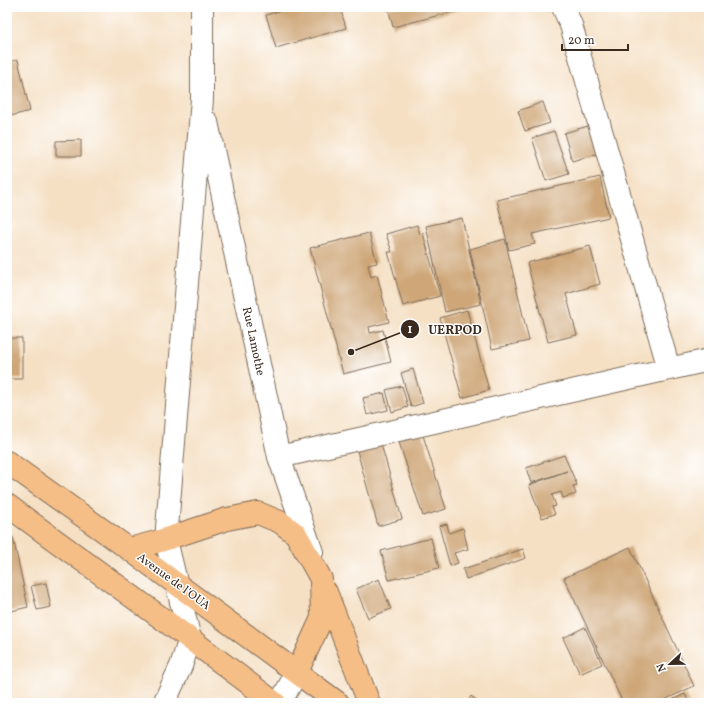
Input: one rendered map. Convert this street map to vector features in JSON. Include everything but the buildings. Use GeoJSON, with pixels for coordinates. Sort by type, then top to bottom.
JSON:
{"type":"FeatureCollection","features":[{"type":"Feature","properties":{"kind":"main road","name":"Avenue de l'OUA"},"geometry":{"type":"LineString","coordinates":[[7,462],[129,549],[338,703]]}},
{"type":"Feature","properties":{"kind":"main road"},"geometry":{"type":"LineString","coordinates":[[7,505],[275,703]]}},
{"type":"Feature","properties":{"kind":"main road"},"geometry":{"type":"LineString","coordinates":[[129,549],[166,540],[227,519],[258,513],[280,522],[296,534],[321,579],[369,703]]}},
{"type":"Feature","properties":{"kind":"main road"},"geometry":{"type":"LineString","coordinates":[[297,672],[322,618],[321,579]]}},
{"type":"Feature","properties":{"kind":"street","name":"Rue Lamothe"},"geometry":{"type":"LineString","coordinates":[[190,639],[166,540],[202,99],[202,7]]}},
{"type":"Feature","properties":{"kind":"street"},"geometry":{"type":"LineString","coordinates":[[563,7],[571,25],[670,369]]}},
{"type":"Feature","properties":{"kind":"street","name":"Rue Lamothe"},"geometry":{"type":"LineString","coordinates":[[202,99],[279,457],[321,579]]}},
{"type":"Feature","properties":{"kind":"street"},"geometry":{"type":"LineString","coordinates":[[279,457],[709,360]]}},
{"type":"Feature","properties":{"kind":"street"},"geometry":{"type":"LineString","coordinates":[[164,703],[181,666],[190,639]]}},
{"type":"Feature","properties":{"kind":"street"},"geometry":{"type":"LineString","coordinates":[[280,703],[297,672]]}},
{"type":"Feature","properties":{"kind":"place","name":"UERPOD"},"geometry":{"type":"Point","coordinates":[351,352]}}]}
